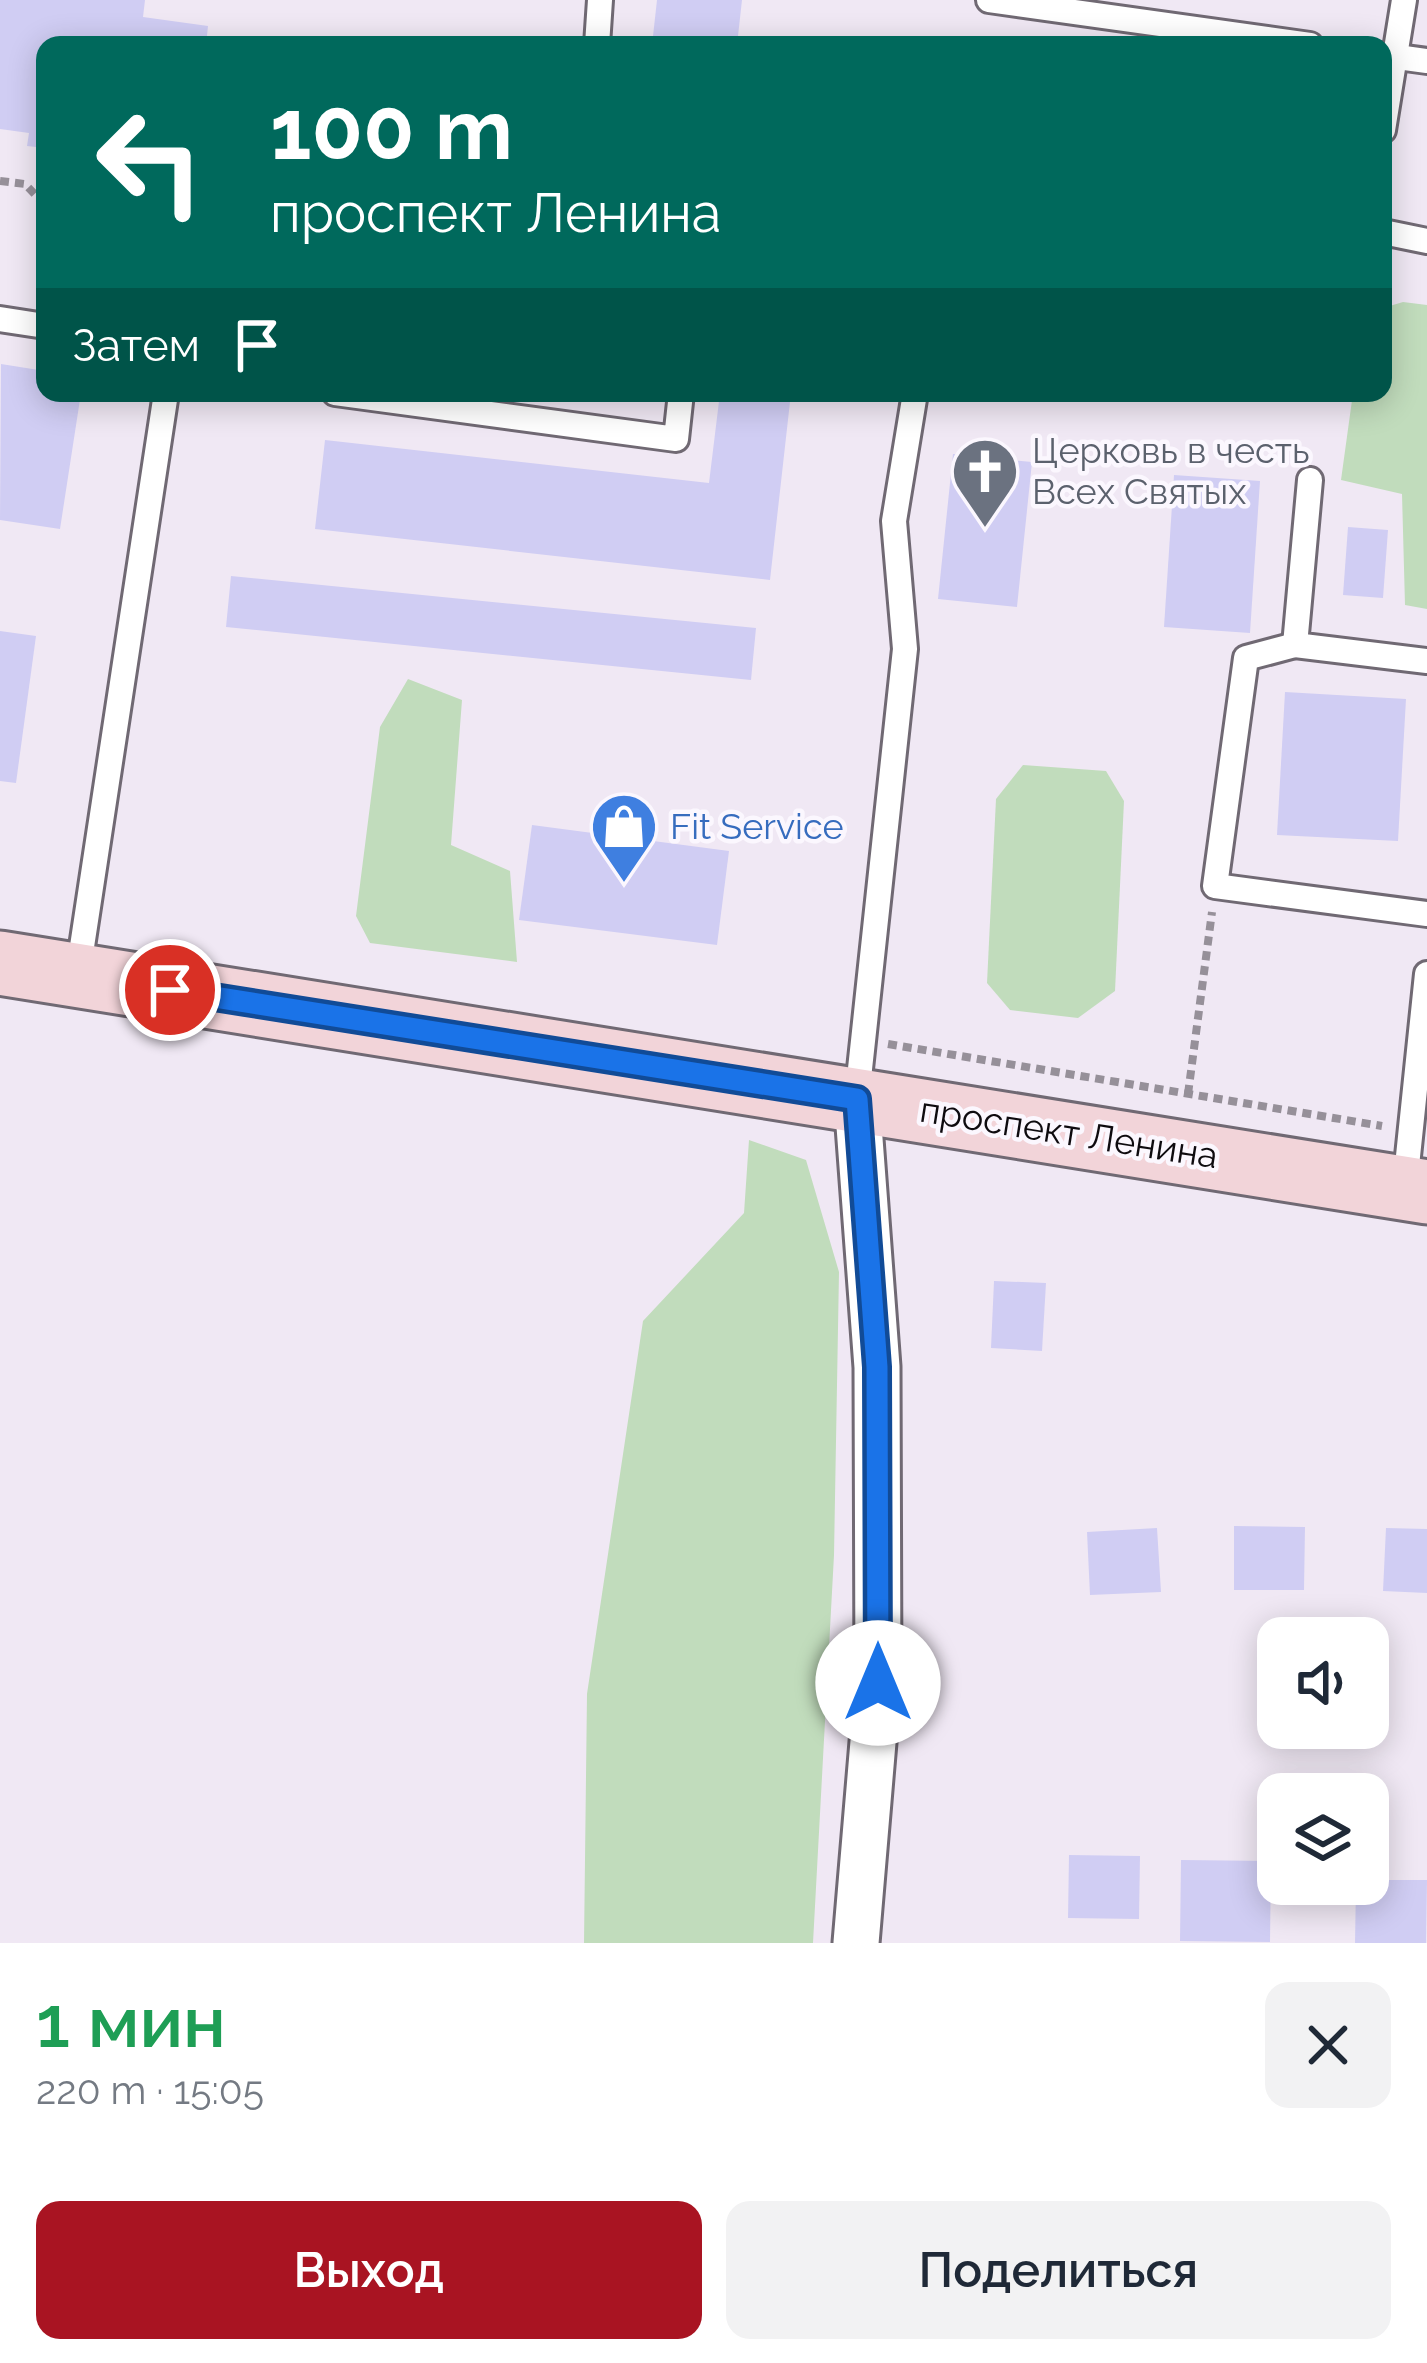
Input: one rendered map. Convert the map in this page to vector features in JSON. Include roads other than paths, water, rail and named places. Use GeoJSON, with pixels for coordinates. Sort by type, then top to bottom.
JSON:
{"type":"FeatureCollection","features":[{"type":"Feature","properties":{"kind":"street","name":"проспект Ленина"},"geometry":{"type":"LineString","coordinates":[[0,963],[860,1070],[1414,1170]]}},
{"type":"Feature","properties":{"kind":"street"},"geometry":{"type":"LineString","coordinates":[[856,1943],[878,1683],[877,1367],[860,1070]]}},
{"type":"Feature","properties":{"kind":"lane"},"geometry":{"type":"LineString","coordinates":[[598,36],[600,0]]}},
{"type":"Feature","properties":{"kind":"lane"},"geometry":{"type":"LineString","coordinates":[[989,0],[1246,36]]}},
{"type":"Feature","properties":{"kind":"lane"},"geometry":{"type":"LineString","coordinates":[[1392,40],[1404,0]]}},
{"type":"Feature","properties":{"kind":"lane"},"geometry":{"type":"LineString","coordinates":[[1392,57],[1427,61]]}},
{"type":"Feature","properties":{"kind":"lane"},"geometry":{"type":"LineString","coordinates":[[1392,234],[1427,241]]}},
{"type":"Feature","properties":{"kind":"lane"},"geometry":{"type":"LineString","coordinates":[[0,320],[36,325]]}},
{"type":"Feature","properties":{"kind":"lane"},"geometry":{"type":"LineString","coordinates":[[78,976],[165,402]]}},
{"type":"Feature","properties":{"kind":"lane"},"geometry":{"type":"LineString","coordinates":[[402,402],[676,439],[680,402]]}},
{"type":"Feature","properties":{"kind":"lane"},"geometry":{"type":"LineString","coordinates":[[860,1070],[904,649],[894,521],[914,402]]}},
{"type":"Feature","properties":{"kind":"lane"},"geometry":{"type":"LineString","coordinates":[[1295,645],[1310,480]]}},
{"type":"Feature","properties":{"kind":"lane"},"geometry":{"type":"LineString","coordinates":[[1427,661],[1295,645],[1246,658],[1215,886],[1427,914]]}},
{"type":"Feature","properties":{"kind":"lane"},"geometry":{"type":"LineString","coordinates":[[1414,1170],[1427,974]]}},
{"type":"Feature","properties":{"kind":"place","name":"Церковь в честь Всех Святых"},"geometry":{"type":"Point","coordinates":[985,530]}},
{"type":"Feature","properties":{"kind":"place","name":"Fit Service"},"geometry":{"type":"Point","coordinates":[624,885]}}]}
